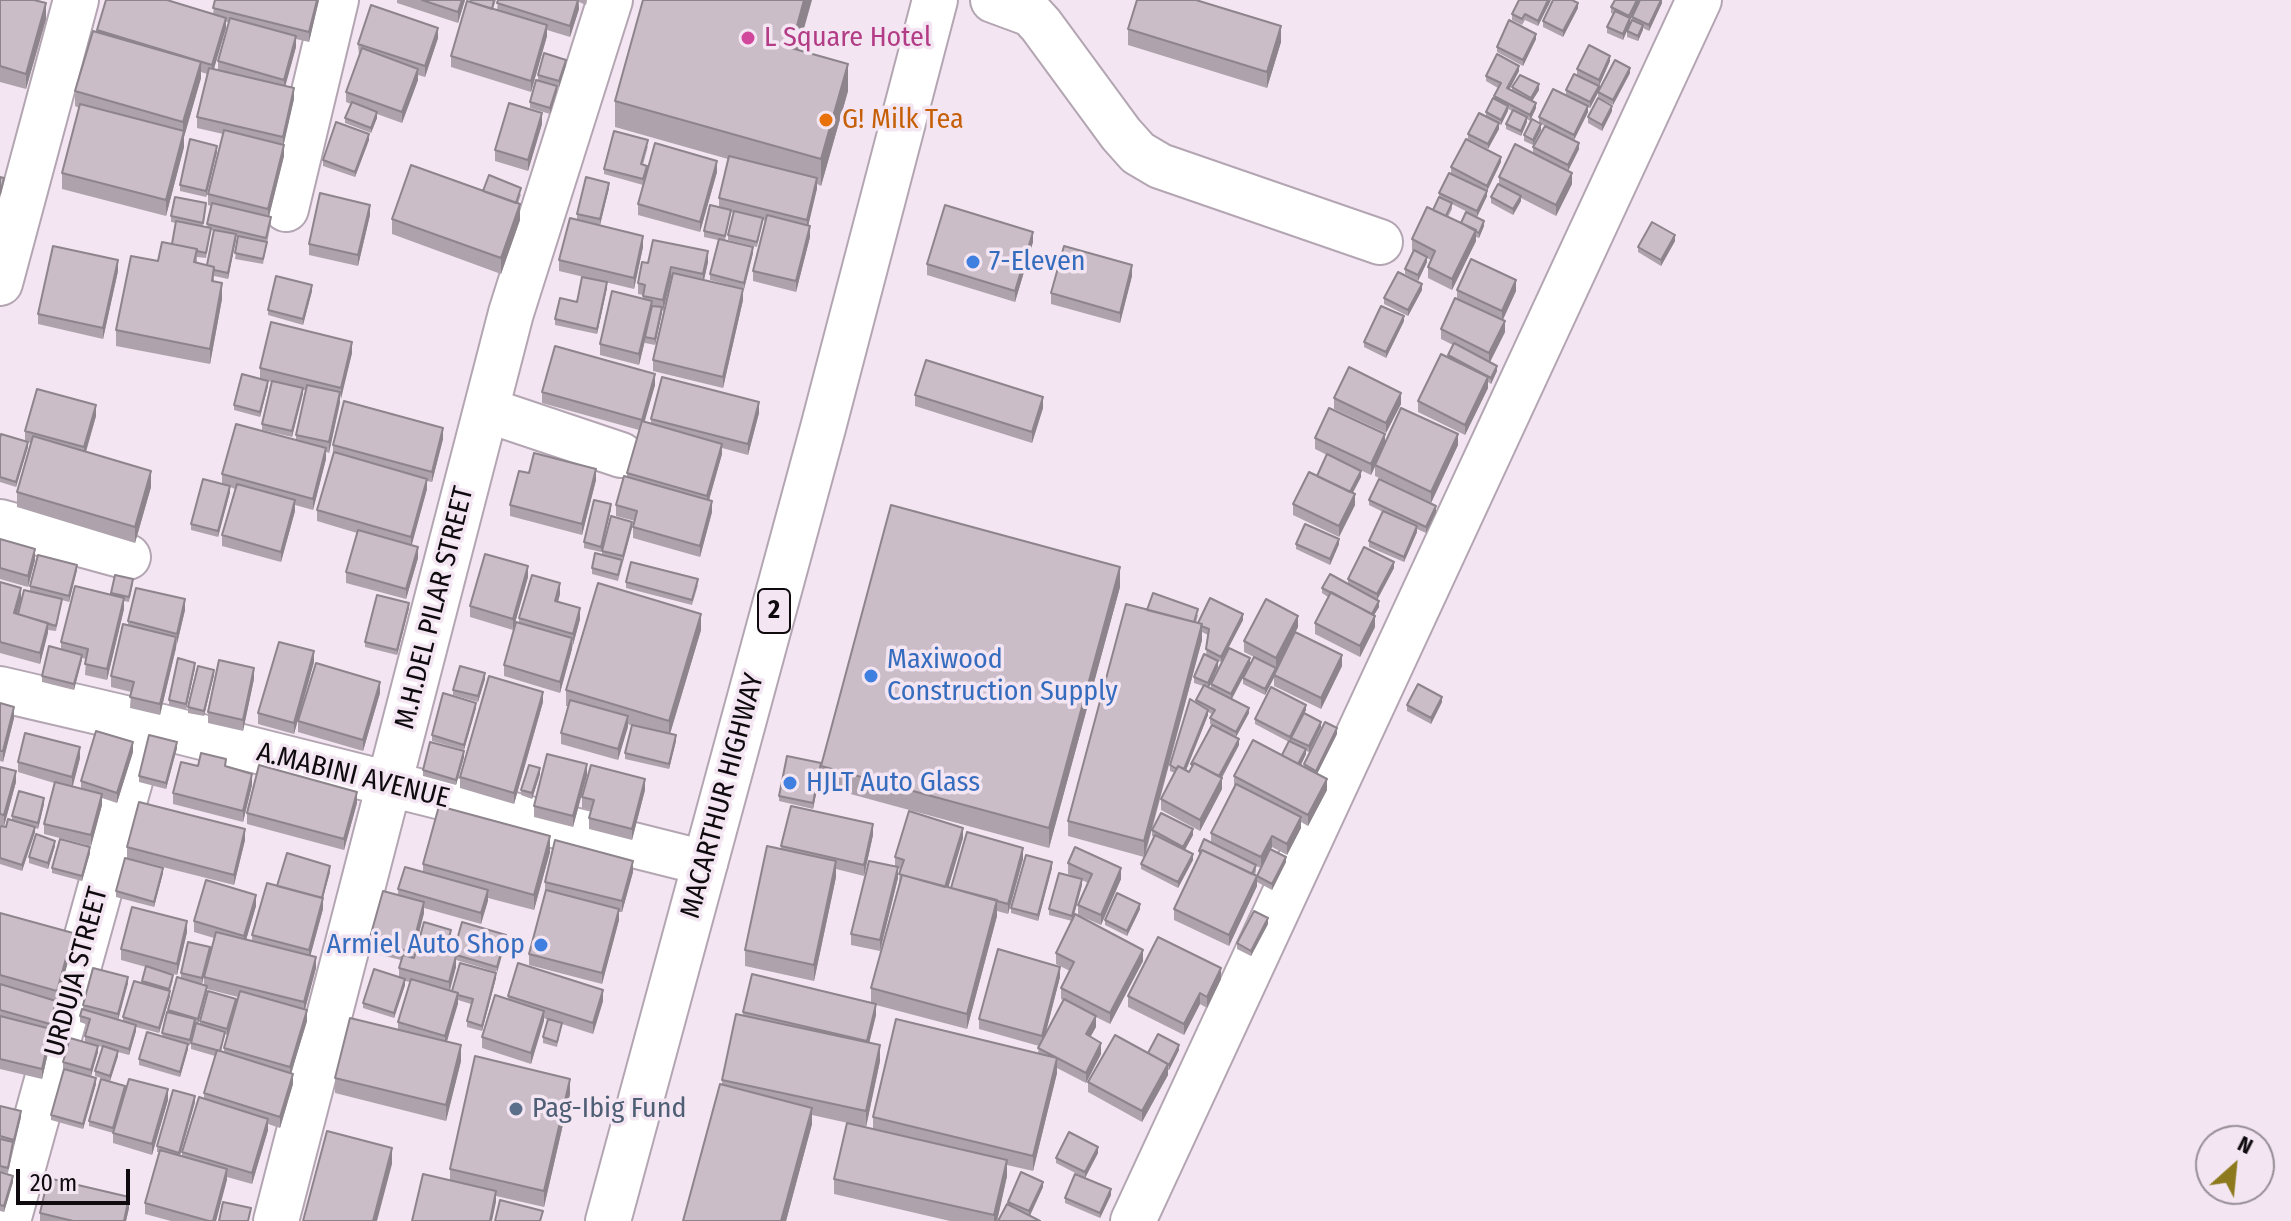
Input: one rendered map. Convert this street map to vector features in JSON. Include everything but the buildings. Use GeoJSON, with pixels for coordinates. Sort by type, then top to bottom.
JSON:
{"type":"FeatureCollection","features":[{"type":"Feature","properties":{"kind":"main road"},"geometry":{"type":"LineString","coordinates":[[0,283],[76,0]]}},
{"type":"Feature","properties":{"kind":"main road"},"geometry":{"type":"LineString","coordinates":[[286,209],[336,0]]}},
{"type":"Feature","properties":{"kind":"main road","name":"M.H.DEL PILAR STREET"},"geometry":{"type":"LineString","coordinates":[[276,1221],[511,313],[610,0]]}},
{"type":"Feature","properties":{"kind":"main road","name":"MACARTHUR HIGHWAY"},"geometry":{"type":"LineString","coordinates":[[608,1221],[828,413],[935,0]]}},
{"type":"Feature","properties":{"kind":"main road"},"geometry":{"type":"LineString","coordinates":[[993,0],[1031,14],[1121,134],[1149,160],[1380,242]]}},
{"type":"Feature","properties":{"kind":"main road"},"geometry":{"type":"LineString","coordinates":[[1133,1221],[1699,0]]}},
{"type":"Feature","properties":{"kind":"main road"},"geometry":{"type":"LineString","coordinates":[[487,410],[621,455]]}},
{"type":"Feature","properties":{"kind":"main road"},"geometry":{"type":"LineString","coordinates":[[0,522],[128,557]]}},
{"type":"Feature","properties":{"kind":"main road","name":"A.MABINI AVENUE"},"geometry":{"type":"LineString","coordinates":[[0,689],[705,863]]}},
{"type":"Feature","properties":{"kind":"main road","name":"URDUJA STREET"},"geometry":{"type":"LineString","coordinates":[[8,1221],[146,723]]}},
{"type":"Feature","properties":{"kind":"place","name":"L Square Hotel"},"geometry":{"type":"Point","coordinates":[748,38]}},
{"type":"Feature","properties":{"kind":"place","name":"G! Milk Tea"},"geometry":{"type":"Point","coordinates":[826,120]}},
{"type":"Feature","properties":{"kind":"place","name":"7-Eleven"},"geometry":{"type":"Point","coordinates":[973,262]}},
{"type":"Feature","properties":{"kind":"place","name":"Maxiwood Construction Supply"},"geometry":{"type":"Point","coordinates":[871,676]}},
{"type":"Feature","properties":{"kind":"place","name":"HJLT Auto Glass"},"geometry":{"type":"Point","coordinates":[790,783]}},
{"type":"Feature","properties":{"kind":"place","name":"Armiel Auto Shop"},"geometry":{"type":"Point","coordinates":[541,945]}},
{"type":"Feature","properties":{"kind":"place","name":"Pag-Ibig Fund"},"geometry":{"type":"Point","coordinates":[516,1109]}}]}
